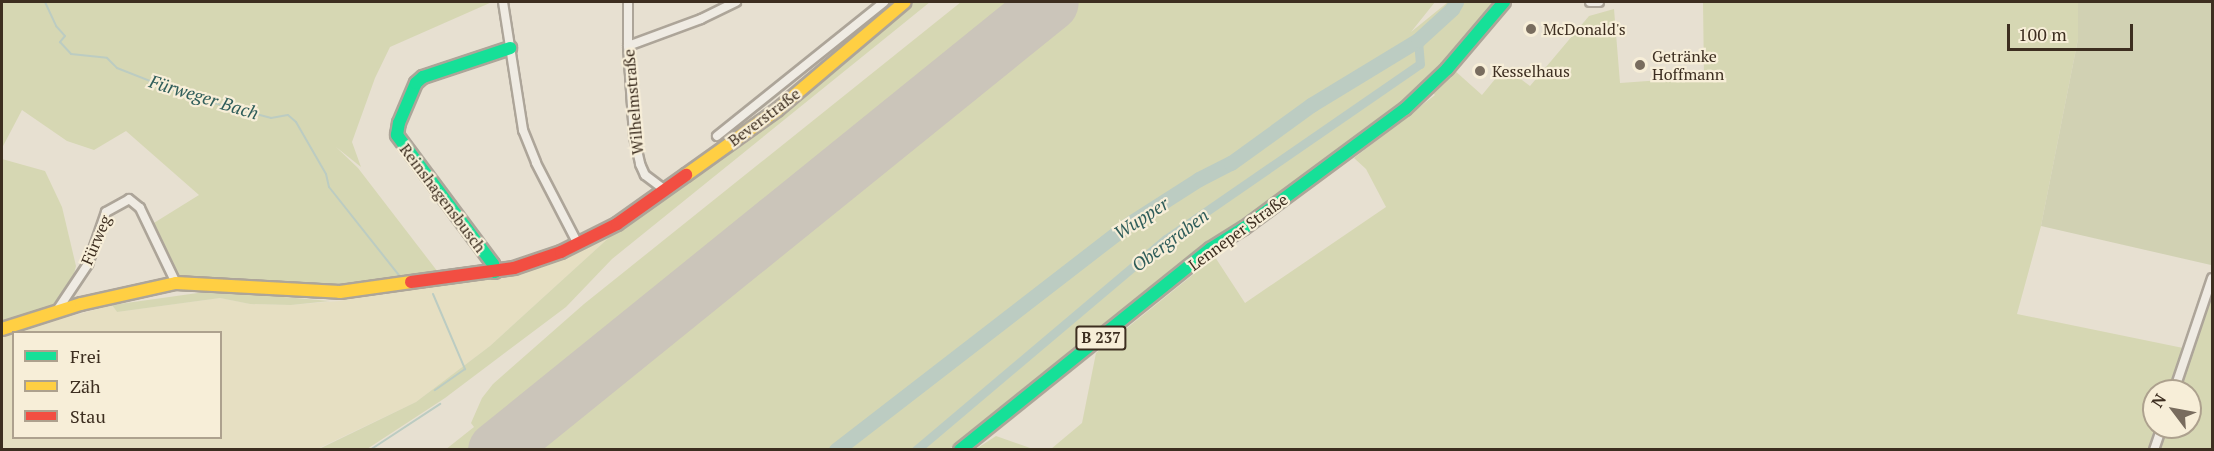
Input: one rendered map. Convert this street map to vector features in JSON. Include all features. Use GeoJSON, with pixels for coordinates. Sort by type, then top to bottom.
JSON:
{"type":"FeatureCollection","features":[{"type":"Feature","properties":{"kind":"street"},"geometry":{"type":"LineString","coordinates":[[503,2],[523,130],[536,163],[578,244]]}},
{"type":"Feature","properties":{"kind":"street","name":"Wilhelmstraße"},"geometry":{"type":"LineString","coordinates":[[628,2],[628,46],[634,137],[645,175],[665,190]]}},
{"type":"Feature","properties":{"kind":"street"},"geometry":{"type":"LineString","coordinates":[[628,46],[701,19],[736,2]]}},
{"type":"Feature","properties":{"kind":"street"},"geometry":{"type":"LineString","coordinates":[[717,135],[884,2]]}},
{"type":"Feature","properties":{"kind":"street","name":"Beverstraße"},"geometry":{"type":"LineString","coordinates":[[2,329],[56,312],[176,283],[340,292],[514,268],[578,244],[616,224],[777,110],[905,2]]}},
{"type":"Feature","properties":{"kind":"street","name":"Lenneper Straße"},"geometry":{"type":"LineString","coordinates":[[960,450],[1034,393],[1210,249],[1244,228],[1405,109],[1447,69],[1504,2]]}},
{"type":"Feature","properties":{"kind":"street"},"geometry":{"type":"LineString","coordinates":[[1590,2],[1599,2]]}},
{"type":"Feature","properties":{"kind":"street","name":"Reinshagensbusch"},"geometry":{"type":"LineString","coordinates":[[495,272],[493,264],[397,135],[399,123],[416,83],[423,77],[510,48]]}},
{"type":"Feature","properties":{"kind":"street","name":"Fürweg"},"geometry":{"type":"LineString","coordinates":[[56,312],[88,264],[106,212],[129,199],[140,208],[176,283]]}},
{"type":"Feature","properties":{"kind":"street"},"geometry":{"type":"LineString","coordinates":[[2178,379],[2212,278]]}},
{"type":"Feature","properties":{"kind":"shaded area"},"geometry":{"type":"Polygon","coordinates":[[[614,233],[490,346],[416,402],[317,449],[2,449],[2,336],[12,334],[12,439],[222,439],[222,331],[18,331],[112,305],[117,312],[220,298],[250,304],[291,305],[339,301],[515,272],[561,258],[614,233]]]}},
{"type":"Feature","properties":{"kind":"green space"},"geometry":{"type":"Polygon","coordinates":[[[2,2],[492,2],[390,47],[375,78],[352,142],[361,167],[336,147],[358,168],[441,276],[338,287],[178,279],[149,226],[199,195],[126,131],[94,150],[67,141],[22,110],[2,148],[2,2]]]}},
{"type":"Feature","properties":{"kind":"green space"},"geometry":{"type":"Polygon","coordinates":[[[905,2],[930,2],[612,259],[566,307],[445,398],[367,449],[317,450],[416,402],[490,346],[614,233],[667,197],[905,2]]]}},
{"type":"Feature","properties":{"kind":"green space"},"geometry":{"type":"Polygon","coordinates":[[[961,2],[1435,2],[1411,32],[1448,2],[1494,2],[1444,61],[1482,95],[1505,67],[1530,86],[1589,16],[1614,9],[1620,83],[1704,77],[1703,2],[2078,2],[2078,39],[2041,226],[2017,314],[2188,349],[2212,283],[2212,449],[1051,449],[1082,423],[1096,353],[1215,257],[1245,303],[1386,207],[1366,169],[1354,158],[1435,95],[1424,84],[1346,148],[1206,244],[1032,387],[949,449],[445,450],[474,427],[471,423],[482,398],[493,384],[584,304],[961,2]]]}},
{"type":"Feature","properties":{"kind":"green space"},"geometry":{"type":"Polygon","coordinates":[[[2078,2],[2212,2],[2211,265],[2041,226],[2078,39],[2078,2]]]}},
{"type":"Feature","properties":{"kind":"green space"},"geometry":{"type":"Polygon","coordinates":[[[2,159],[45,171],[62,207],[76,266],[71,286],[50,307],[2,324],[2,159]]]}},
{"type":"Feature","properties":{"kind":"green space"},"geometry":{"type":"Polygon","coordinates":[[[212,291],[330,301],[291,305],[250,304],[220,298],[117,312],[112,305],[212,291]]]}},
{"type":"Feature","properties":{"kind":"green space"},"geometry":{"type":"Polygon","coordinates":[[[996,436],[1033,449],[976,449],[996,436]]]}},
{"type":"Feature","properties":{"kind":"waterway","name":"Fürweger Bach"},"geometry":{"type":"LineString","coordinates":[[45,2],[56,26],[65,36],[60,42],[71,54],[107,58],[117,68],[191,97],[271,118],[288,115],[296,122],[326,174],[329,187],[401,278]]}},
{"type":"Feature","properties":{"kind":"waterway","name":"Wupper"},"geometry":{"type":"LineString","coordinates":[[836,450],[1127,225],[1199,179],[1231,163],[1311,105],[1418,40],[1452,9],[1456,2]]}},
{"type":"Feature","properties":{"kind":"waterway","name":"Obergraben"},"geometry":{"type":"LineString","coordinates":[[916,450],[1166,239],[1420,64],[1418,40]]}},
{"type":"Feature","properties":{"kind":"waterway","name":"Fürweger Bach"},"geometry":{"type":"LineString","coordinates":[[433,294],[465,369],[435,390]]}},
{"type":"Feature","properties":{"kind":"waterway","name":"Fürweger Bach"},"geometry":{"type":"LineString","coordinates":[[370,450],[440,404]]}},
{"type":"Feature","properties":{"kind":"runway"},"geometry":{"type":"LineString","coordinates":[[496,450],[1050,2]]}},
{"type":"Feature","properties":{"kind":"traffic: fast"},"geometry":{"type":"LineString","coordinates":[[960,450],[1210,249],[1244,228],[1405,109],[1447,69],[1504,2]]}},
{"type":"Feature","properties":{"kind":"traffic: fast"},"geometry":{"type":"LineString","coordinates":[[495,272],[493,264],[397,135],[399,123],[416,83],[423,77],[510,48]]}},
{"type":"Feature","properties":{"kind":"traffic: slow"},"geometry":{"type":"LineString","coordinates":[[686,175],[777,110],[905,2]]}},
{"type":"Feature","properties":{"kind":"traffic: slow"},"geometry":{"type":"LineString","coordinates":[[2,329],[81,304],[176,283],[340,292],[411,282]]}},
{"type":"Feature","properties":{"kind":"traffic: jam"},"geometry":{"type":"LineString","coordinates":[[411,282],[514,268],[561,252],[617,224],[686,175]]}},
{"type":"Feature","properties":{"kind":"place","name":"McDonald's"},"geometry":{"type":"Point","coordinates":[1531,29]}},
{"type":"Feature","properties":{"kind":"place","name":"Getränke Hoffmann"},"geometry":{"type":"Point","coordinates":[1640,65]}},
{"type":"Feature","properties":{"kind":"place","name":"Kesselhaus"},"geometry":{"type":"Point","coordinates":[1480,71]}}]}
